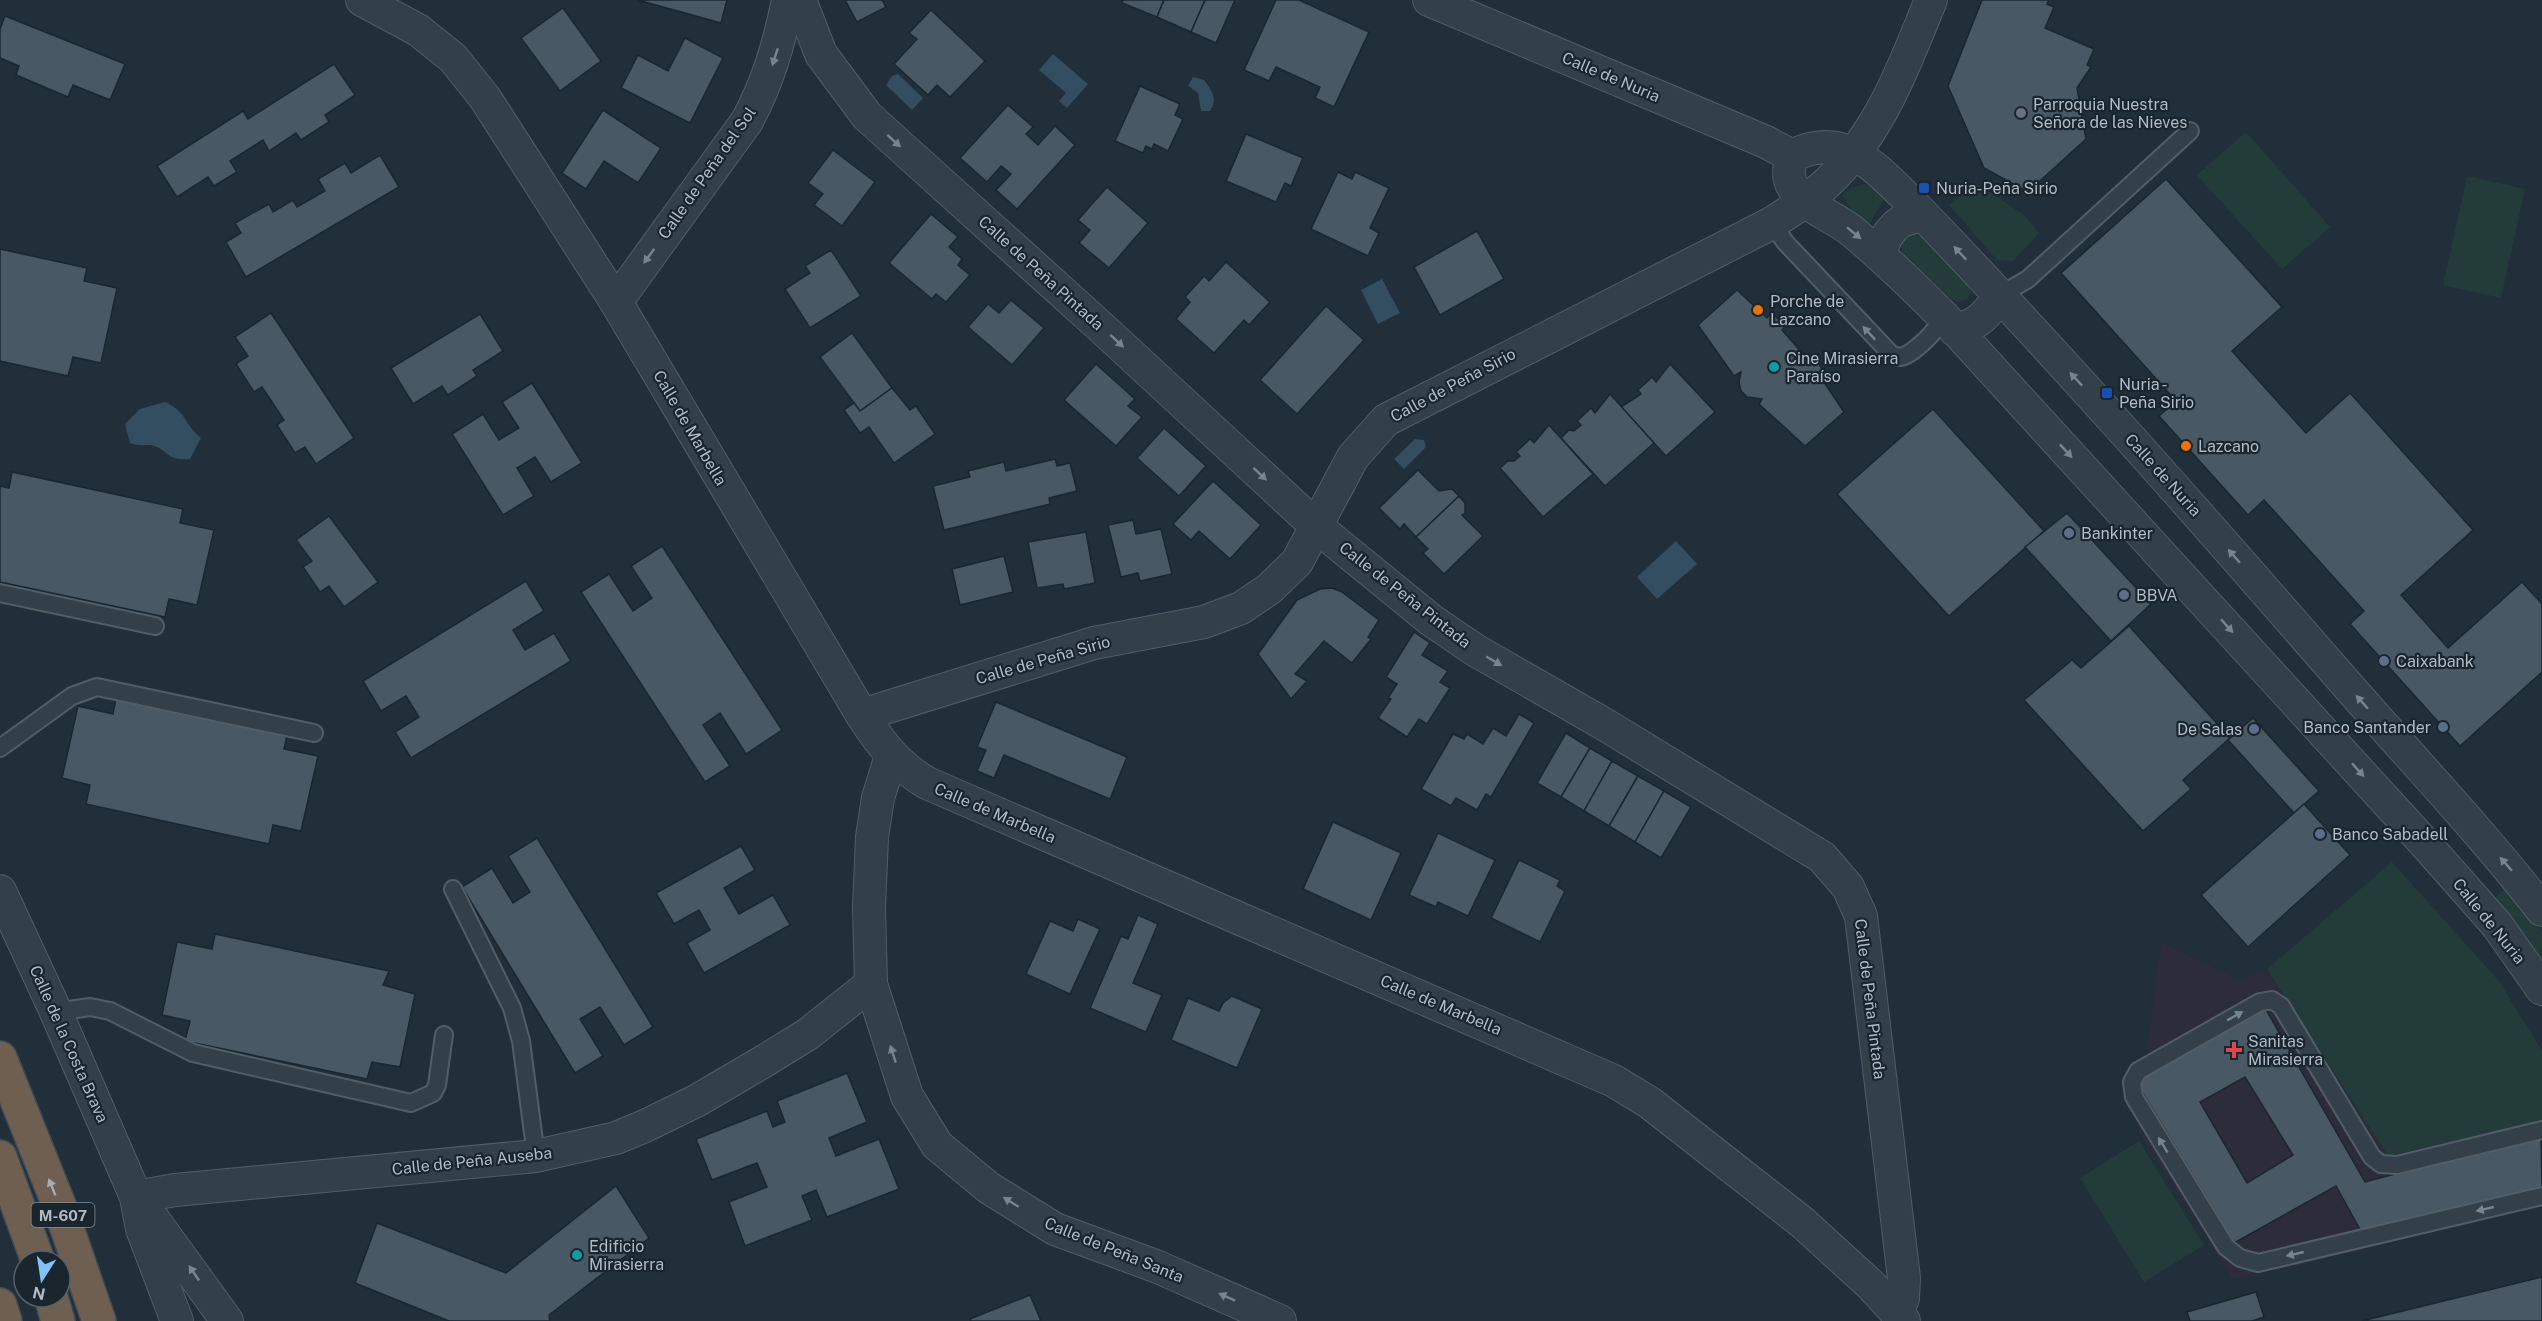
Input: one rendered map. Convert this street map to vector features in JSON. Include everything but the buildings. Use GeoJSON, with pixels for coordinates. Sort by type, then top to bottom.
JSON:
{"type":"FeatureCollection","features":[{"type":"Feature","properties":{"kind":"highway","name":"M-607"},"geometry":{"type":"LineString","coordinates":[[0,1058],[76,1252],[99,1321]]}},
{"type":"Feature","properties":{"kind":"highway","name":"M-607"},"geometry":{"type":"LineString","coordinates":[[0,1068],[21,1110]]}},
{"type":"Feature","properties":{"kind":"highway","name":"M-607"},"geometry":{"type":"LineString","coordinates":[[0,1157],[34,1249]]}},
{"type":"Feature","properties":{"kind":"highway"},"geometry":{"type":"LineString","coordinates":[[0,1305],[5,1321]]}},
{"type":"Feature","properties":{"kind":"street","name":"Calle de Marbella"},"geometry":{"type":"LineString","coordinates":[[362,0],[418,30],[453,57],[485,98],[616,302],[862,715],[891,756],[927,783],[1614,1081],[1650,1103],[1803,1223],[1901,1316]]}},
{"type":"Feature","properties":{"kind":"street","name":"Calle de Peña del Sol"},"geometry":{"type":"LineString","coordinates":[[616,302],[747,121],[764,90],[777,50],[788,0]]}},
{"type":"Feature","properties":{"kind":"street","name":"Calle de Peña Pintada"},"geometry":{"type":"LineString","coordinates":[[800,0],[821,54],[867,116],[1103,329],[1317,527],[1431,620],[1466,644],[1604,724],[1822,857],[1848,887],[1861,916],[1904,1278],[1901,1316]]}},
{"type":"Feature","properties":{"kind":"street","name":"Calle de Nuria"},"geometry":{"type":"LineString","coordinates":[[1429,0],[1766,142],[1792,156]]}},
{"type":"Feature","properties":{"kind":"street","name":"Calle de Peña Sirio"},"geometry":{"type":"LineString","coordinates":[[862,715],[1094,643],[1204,621],[1241,608],[1269,589],[1297,562],[1353,456],[1386,420],[1772,223],[1805,201],[1834,176],[1870,132],[1892,94],[1931,0]]}},
{"type":"Feature","properties":{"kind":"street","name":"Calle de Nuria"},"geometry":{"type":"LineString","coordinates":[[1792,156],[1811,148],[1830,147],[1854,153],[1878,170],[2000,296],[2164,476],[2509,867],[2542,910]]}},
{"type":"Feature","properties":{"kind":"street","name":"Calle de Nuria"},"geometry":{"type":"LineString","coordinates":[[1792,156],[1789,175],[1793,187],[1805,201],[1838,221],[1880,255],[1949,323],[2399,814],[2497,925],[2542,989]]}},
{"type":"Feature","properties":{"kind":"street"},"geometry":{"type":"LineString","coordinates":[[1880,255],[1883,242],[1900,221],[1913,216],[1924,217]]}},
{"type":"Feature","properties":{"kind":"street"},"geometry":{"type":"LineString","coordinates":[[1949,323],[1971,326],[1982,320],[2000,296]]}},
{"type":"Feature","properties":{"kind":"street","name":"Calle de Peña Santa"},"geometry":{"type":"LineString","coordinates":[[891,756],[878,798],[872,837],[869,908],[871,984],[907,1096],[937,1145],[989,1188],[1055,1229],[1158,1267],[1280,1321]]}},
{"type":"Feature","properties":{"kind":"street"},"geometry":{"type":"LineString","coordinates":[[2399,814],[2418,800],[2429,779]]}},
{"type":"Feature","properties":{"kind":"street"},"geometry":{"type":"LineString","coordinates":[[2435,855],[2442,843],[2456,830],[2469,824]]}},
{"type":"Feature","properties":{"kind":"street","name":"Calle de la Costa Brava"},"geometry":{"type":"LineString","coordinates":[[0,891],[56,1012],[136,1197],[142,1229],[177,1321]]}},
{"type":"Feature","properties":{"kind":"street","name":"Calle de Peña Auseba"},"geometry":{"type":"LineString","coordinates":[[136,1197],[175,1190],[536,1156],[616,1138],[696,1101],[808,1034],[871,984]]}},
{"type":"Feature","properties":{"kind":"street","name":"Calle de la Costa Brava"},"geometry":{"type":"LineString","coordinates":[[136,1197],[172,1242],[227,1321]]}},
{"type":"Feature","properties":{"kind":"lane"},"geometry":{"type":"LineString","coordinates":[[2000,296],[2028,279],[2190,131]]}},
{"type":"Feature","properties":{"kind":"lane"},"geometry":{"type":"LineString","coordinates":[[1772,223],[1785,242],[1891,354],[1900,357],[1906,354],[1949,323]]}},
{"type":"Feature","properties":{"kind":"lane"},"geometry":{"type":"LineString","coordinates":[[0,593],[155,626]]}},
{"type":"Feature","properties":{"kind":"lane"},"geometry":{"type":"LineString","coordinates":[[0,748],[72,696],[97,687],[314,733]]}},
{"type":"Feature","properties":{"kind":"lane"},"geometry":{"type":"LineString","coordinates":[[453,889],[512,1008],[521,1041],[536,1156]]}},
{"type":"Feature","properties":{"kind":"lane"},"geometry":{"type":"LineString","coordinates":[[2542,1130],[2397,1165],[2381,1164],[2372,1157],[2281,1006],[2272,1000],[2260,1002],[2138,1071],[2132,1082],[2134,1097],[2226,1247],[2240,1258],[2258,1263],[2542,1196]]}},
{"type":"Feature","properties":{"kind":"lane"},"geometry":{"type":"LineString","coordinates":[[56,1012],[90,1007],[110,1011],[193,1053],[411,1103],[433,1093],[437,1085],[444,1035]]}},
{"type":"Feature","properties":{"kind":"shaded area"},"geometry":{"type":"Polygon","coordinates":[[[1053,54],[1088,84],[1067,108],[1059,101],[1066,93],[1039,70],[1053,54]]]}},
{"type":"Feature","properties":{"kind":"shaded area"},"geometry":{"type":"Polygon","coordinates":[[[898,74],[923,98],[912,110],[886,85],[892,76],[898,74]]]}},
{"type":"Feature","properties":{"kind":"shaded area"},"geometry":{"type":"Polygon","coordinates":[[[1193,77],[1204,80],[1212,91],[1214,103],[1210,111],[1201,111],[1198,93],[1188,86],[1193,77]]]}},
{"type":"Feature","properties":{"kind":"shaded area"},"geometry":{"type":"Polygon","coordinates":[[[1382,279],[1400,313],[1378,324],[1361,290],[1382,279]]]}},
{"type":"Feature","properties":{"kind":"shaded area"},"geometry":{"type":"Polygon","coordinates":[[[165,402],[182,414],[201,438],[190,459],[175,458],[155,446],[130,443],[125,424],[140,409],[165,402]]]}},
{"type":"Feature","properties":{"kind":"shaded area"},"geometry":{"type":"Polygon","coordinates":[[[1415,439],[1424,440],[1426,447],[1404,469],[1394,459],[1415,439]]]}},
{"type":"Feature","properties":{"kind":"shaded area"},"geometry":{"type":"Polygon","coordinates":[[[1676,541],[1697,564],[1657,599],[1637,577],[1676,541]]]}},
{"type":"Feature","properties":{"kind":"shaded area","name":"Sanitas Mirasierra"},"geometry":{"type":"Polygon","coordinates":[[[2161,942],[2241,980],[2267,969],[2388,1156],[2542,1121],[2542,1205],[2284,1269],[2232,1279],[2137,1129],[2161,942]]]}},
{"type":"Feature","properties":{"kind":"green space"},"geometry":{"type":"Polygon","coordinates":[[[2246,132],[2330,227],[2282,269],[2197,175],[2246,132]]]}},
{"type":"Feature","properties":{"kind":"green space"},"geometry":{"type":"Polygon","coordinates":[[[2467,176],[2525,189],[2501,298],[2443,285],[2467,176]]]}},
{"type":"Feature","properties":{"kind":"green space"},"geometry":{"type":"Polygon","coordinates":[[[1976,183],[2024,215],[2039,233],[2013,261],[1997,260],[1949,205],[1976,183]]]}},
{"type":"Feature","properties":{"kind":"green space"},"geometry":{"type":"Polygon","coordinates":[[[1865,184],[1886,196],[1869,224],[1856,217],[1842,195],[1850,188],[1865,184]]]}},
{"type":"Feature","properties":{"kind":"green space"},"geometry":{"type":"Polygon","coordinates":[[[1913,233],[1923,237],[1969,286],[1971,293],[1967,299],[1959,302],[1953,300],[1902,254],[1901,247],[1905,237],[1913,233]]]}},
{"type":"Feature","properties":{"kind":"green space"},"geometry":{"type":"Polygon","coordinates":[[[2392,862],[2499,981],[2542,1051],[2542,1121],[2388,1156],[2267,969],[2392,862]]]}},
{"type":"Feature","properties":{"kind":"green space"},"geometry":{"type":"Polygon","coordinates":[[[2508,886],[2542,933],[2542,964],[2493,899],[2508,886]]]}},
{"type":"Feature","properties":{"kind":"green space"},"geometry":{"type":"Polygon","coordinates":[[[2139,1141],[2204,1245],[2144,1282],[2080,1178],[2139,1141]]]}},
{"type":"Feature","properties":{"kind":"place","name":"Parroquia Nuestra Señora de las Nieves"},"geometry":{"type":"Point","coordinates":[2021,113]}},
{"type":"Feature","properties":{"kind":"place","name":"Nuria-Peña Sirio"},"geometry":{"type":"Point","coordinates":[1924,188]}},
{"type":"Feature","properties":{"kind":"place","name":"Porche de Lazcano"},"geometry":{"type":"Point","coordinates":[1758,310]}},
{"type":"Feature","properties":{"kind":"place","name":"Cine Mirasierra Paraíso"},"geometry":{"type":"Point","coordinates":[1774,367]}},
{"type":"Feature","properties":{"kind":"place","name":"Nuria - Peña Sirio"},"geometry":{"type":"Point","coordinates":[2107,393]}},
{"type":"Feature","properties":{"kind":"place","name":"Lazcano"},"geometry":{"type":"Point","coordinates":[2186,446]}},
{"type":"Feature","properties":{"kind":"place","name":"Bankinter"},"geometry":{"type":"Point","coordinates":[2069,533]}},
{"type":"Feature","properties":{"kind":"place","name":"BBVA"},"geometry":{"type":"Point","coordinates":[2124,595]}},
{"type":"Feature","properties":{"kind":"place","name":"Caixabank"},"geometry":{"type":"Point","coordinates":[2384,661]}},
{"type":"Feature","properties":{"kind":"place","name":"Banco Santander"},"geometry":{"type":"Point","coordinates":[2443,727]}},
{"type":"Feature","properties":{"kind":"place","name":"De Salas"},"geometry":{"type":"Point","coordinates":[2254,729]}},
{"type":"Feature","properties":{"kind":"place","name":"Banco Sabadell"},"geometry":{"type":"Point","coordinates":[2320,834]}},
{"type":"Feature","properties":{"kind":"place","name":"Sanitas Mirasierra"},"geometry":{"type":"Point","coordinates":[2234,1050]}},
{"type":"Feature","properties":{"kind":"place","name":"Edificio Mirasierra"},"geometry":{"type":"Point","coordinates":[577,1255]}}]}
